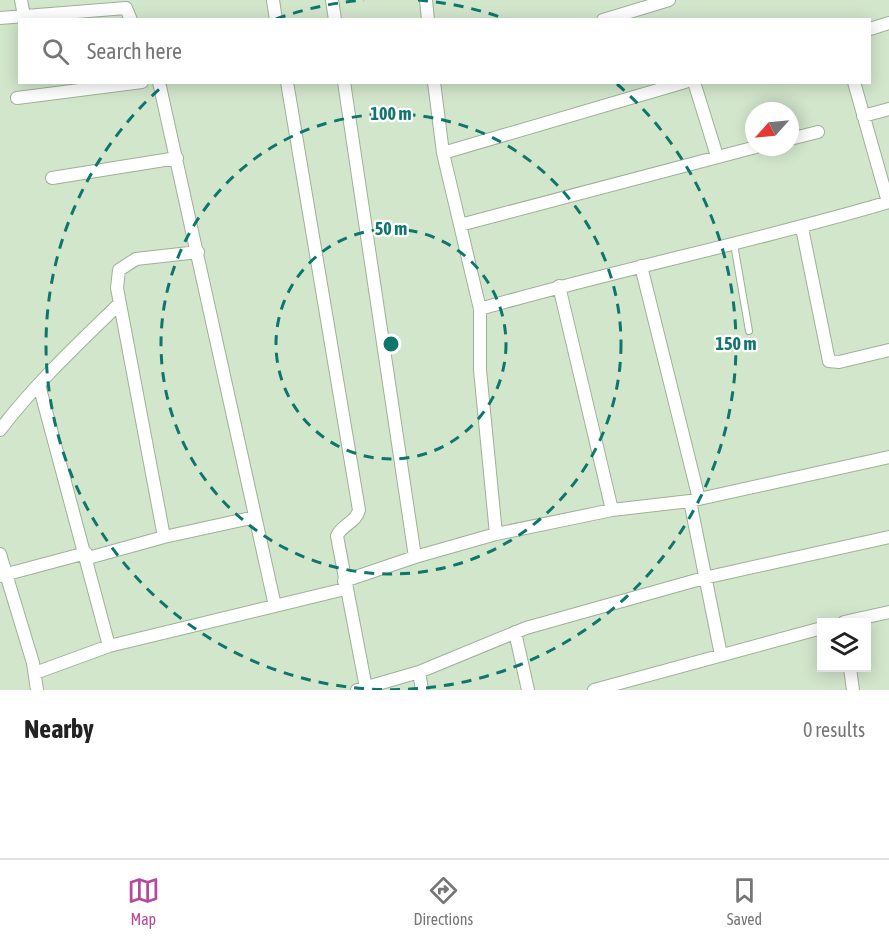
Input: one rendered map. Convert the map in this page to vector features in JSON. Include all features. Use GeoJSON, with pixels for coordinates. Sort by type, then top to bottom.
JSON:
{"type":"FeatureCollection","features":[{"type":"Feature","properties":{"kind":"street"},"geometry":{"type":"LineString","coordinates":[[21,0],[24,16]]}},
{"type":"Feature","properties":{"kind":"street"},"geometry":{"type":"LineString","coordinates":[[273,0],[276,18]]}},
{"type":"Feature","properties":{"kind":"street"},"geometry":{"type":"LineString","coordinates":[[332,0],[335,18]]}},
{"type":"Feature","properties":{"kind":"street"},"geometry":{"type":"LineString","coordinates":[[426,0],[428,18]]}},
{"type":"Feature","properties":{"kind":"street"},"geometry":{"type":"LineString","coordinates":[[610,18],[669,0]]}},
{"type":"Feature","properties":{"kind":"street"},"geometry":{"type":"LineString","coordinates":[[0,18],[127,9]]}},
{"type":"Feature","properties":{"kind":"street"},"geometry":{"type":"LineString","coordinates":[[871,29],[889,23]]}},
{"type":"Feature","properties":{"kind":"street"},"geometry":{"type":"LineString","coordinates":[[17,98],[126,84]]}},
{"type":"Feature","properties":{"kind":"street"},"geometry":{"type":"LineString","coordinates":[[159,84],[274,606]]}},
{"type":"Feature","properties":{"kind":"street"},"geometry":{"type":"LineString","coordinates":[[287,84],[358,510],[354,520],[342,528],[338,536],[361,689],[419,672],[515,632],[704,578],[889,537]]}},
{"type":"Feature","properties":{"kind":"street"},"geometry":{"type":"LineString","coordinates":[[344,84],[415,557]]}},
{"type":"Feature","properties":{"kind":"street"},"geometry":{"type":"LineString","coordinates":[[434,84],[443,153],[480,309],[480,370],[495,534]]}},
{"type":"Feature","properties":{"kind":"street"},"geometry":{"type":"LineString","coordinates":[[443,153],[678,84]]}},
{"type":"Feature","properties":{"kind":"street"},"geometry":{"type":"LineString","coordinates":[[695,84],[717,156]]}},
{"type":"Feature","properties":{"kind":"street"},"geometry":{"type":"LineString","coordinates":[[480,309],[559,286],[802,228],[889,203],[855,84]]}},
{"type":"Feature","properties":{"kind":"street"},"geometry":{"type":"LineString","coordinates":[[864,116],[889,109]]}},
{"type":"Feature","properties":{"kind":"street"},"geometry":{"type":"LineString","coordinates":[[799,137],[818,132]]}},
{"type":"Feature","properties":{"kind":"street"},"geometry":{"type":"LineString","coordinates":[[460,225],[745,150]]}},
{"type":"Feature","properties":{"kind":"street"},"geometry":{"type":"LineString","coordinates":[[52,178],[177,158]]}},
{"type":"Feature","properties":{"kind":"street"},"geometry":{"type":"LineString","coordinates":[[802,228],[829,361],[839,362],[889,350]]}},
{"type":"Feature","properties":{"kind":"street"},"geometry":{"type":"LineString","coordinates":[[164,537],[117,288],[119,270],[127,262],[136,259],[198,252]]}},
{"type":"Feature","properties":{"kind":"street"},"geometry":{"type":"LineString","coordinates":[[641,266],[694,500],[704,578],[721,655]]}},
{"type":"Feature","properties":{"kind":"street"},"geometry":{"type":"LineString","coordinates":[[559,286],[612,510]]}},
{"type":"Feature","properties":{"kind":"street"},"geometry":{"type":"LineString","coordinates":[[0,430],[39,385],[120,303]]}},
{"type":"Feature","properties":{"kind":"street"},"geometry":{"type":"LineString","coordinates":[[39,385],[87,555],[109,646]]}},
{"type":"Feature","properties":{"kind":"street"},"geometry":{"type":"LineString","coordinates":[[35,673],[109,646],[274,606],[345,585],[415,557],[495,534],[612,510],[694,500],[889,457]]}},
{"type":"Feature","properties":{"kind":"street"},"geometry":{"type":"LineString","coordinates":[[3,575],[255,517]]}},
{"type":"Feature","properties":{"kind":"street"},"geometry":{"type":"LineString","coordinates":[[0,554],[3,575],[35,673],[37,690]]}},
{"type":"Feature","properties":{"kind":"street"},"geometry":{"type":"LineString","coordinates":[[862,618],[889,612]]}},
{"type":"Feature","properties":{"kind":"street"},"geometry":{"type":"LineString","coordinates":[[602,689],[817,629]]}},
{"type":"Feature","properties":{"kind":"street"},"geometry":{"type":"LineString","coordinates":[[515,632],[528,690]]}},
{"type":"Feature","properties":{"kind":"street"},"geometry":{"type":"LineString","coordinates":[[419,672],[422,690]]}},
{"type":"Feature","properties":{"kind":"street"},"geometry":{"type":"LineString","coordinates":[[851,672],[853,690]]}},
{"type":"Feature","properties":{"kind":"lane"},"geometry":{"type":"LineString","coordinates":[[734,244],[749,331]]}}]}
